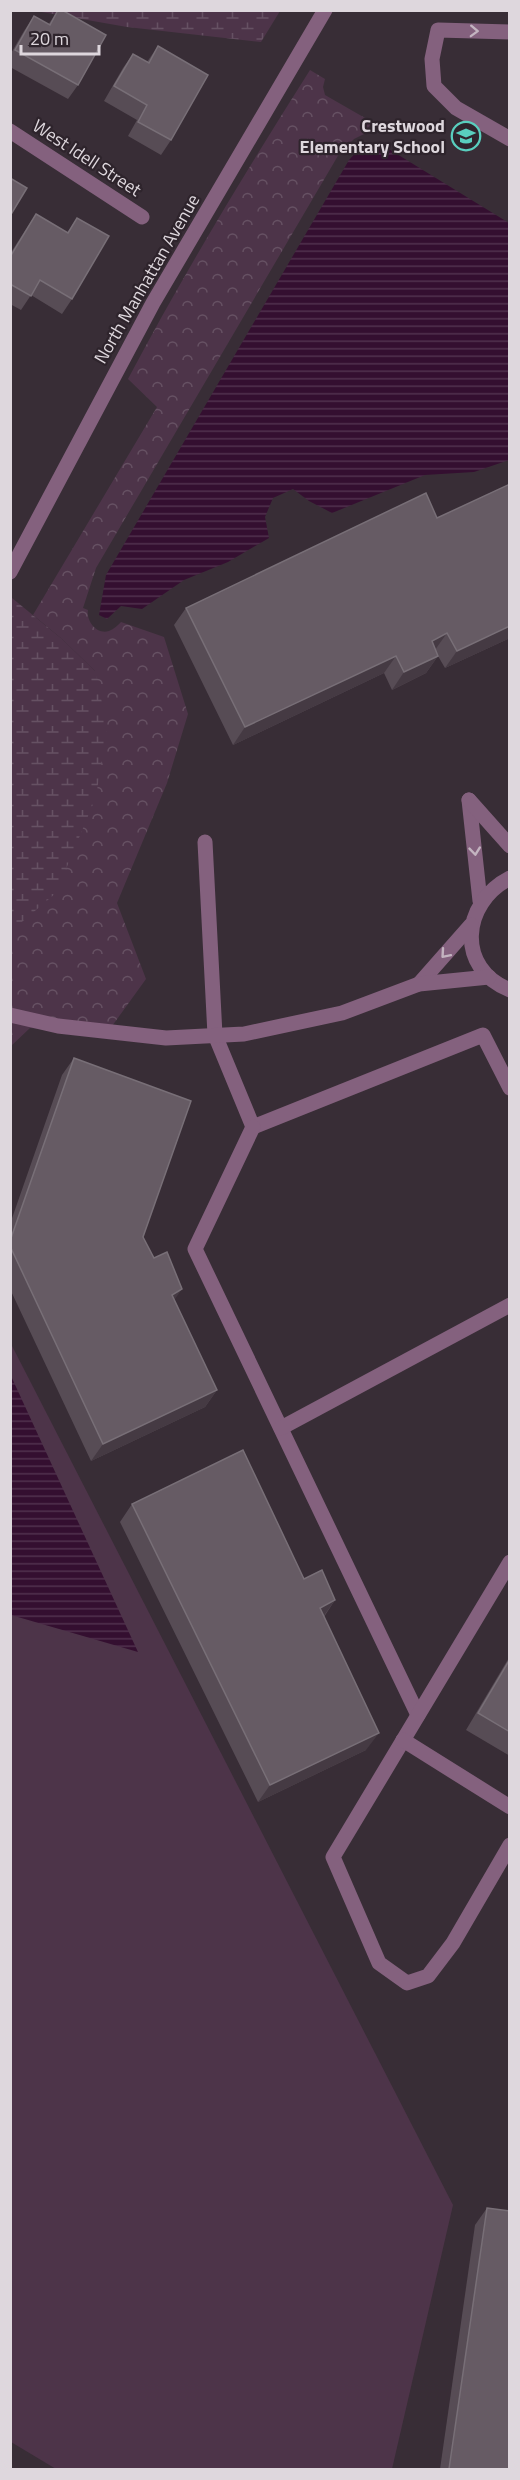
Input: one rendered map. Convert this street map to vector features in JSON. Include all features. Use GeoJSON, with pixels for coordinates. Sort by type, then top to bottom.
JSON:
{"type":"FeatureCollection","features":[{"type":"Feature","properties":{"kind":"street","name":"North Manhattan Avenue"},"geometry":{"type":"LineString","coordinates":[[10,572],[153,303],[325,10]]}},
{"type":"Feature","properties":{"kind":"street"},"geometry":{"type":"LineString","coordinates":[[510,32],[438,30],[432,59],[434,86],[456,108],[510,139]]}},
{"type":"Feature","properties":{"kind":"street","name":"West Idell Street"},"geometry":{"type":"LineString","coordinates":[[10,131],[142,217]]}},
{"type":"Feature","properties":{"kind":"street"},"geometry":{"type":"LineString","coordinates":[[480,901],[469,800],[510,846]]}},
{"type":"Feature","properties":{"kind":"street"},"geometry":{"type":"LineString","coordinates":[[206,842],[215,1035],[254,1127]]}},
{"type":"Feature","properties":{"kind":"street"},"geometry":{"type":"LineString","coordinates":[[510,878],[494,886],[480,901],[471,925],[471,944],[478,962],[489,977],[510,990]]}},
{"type":"Feature","properties":{"kind":"street"},"geometry":{"type":"LineString","coordinates":[[419,984],[471,925]]}},
{"type":"Feature","properties":{"kind":"street"},"geometry":{"type":"LineString","coordinates":[[10,1015],[58,1026],[166,1038],[244,1034],[342,1013],[419,984],[489,977]]}},
{"type":"Feature","properties":{"kind":"street"},"geometry":{"type":"LineString","coordinates":[[418,1715],[195,1249],[254,1127],[483,1035],[510,1088]]}},
{"type":"Feature","properties":{"kind":"street"},"geometry":{"type":"LineString","coordinates":[[281,1428],[510,1305]]}},
{"type":"Feature","properties":{"kind":"street"},"geometry":{"type":"LineString","coordinates":[[510,1562],[333,1857],[379,1963],[407,1983],[428,1976],[453,1943],[510,1845]]}},
{"type":"Feature","properties":{"kind":"street"},"geometry":{"type":"LineString","coordinates":[[403,1740],[510,1807]]}},
{"type":"Feature","properties":{"kind":"green space"},"geometry":{"type":"Polygon","coordinates":[[[36,11],[280,11],[261,42],[127,27],[36,11]]]}},
{"type":"Feature","properties":{"kind":"green space"},"geometry":{"type":"Polygon","coordinates":[[[310,70],[325,79],[323,87],[325,95],[372,122],[364,134],[354,139],[339,154],[96,568],[83,608],[88,610],[90,622],[100,631],[109,631],[121,622],[164,637],[188,714],[167,783],[117,903],[146,979],[107,1033],[30,1028],[11,1046],[11,927],[16,926],[95,671],[33,615],[157,407],[128,379],[216,223],[310,70]]]}},
{"type":"Feature","properties":{"kind":"green space"},"geometry":{"type":"Polygon","coordinates":[[[12,598],[62,639],[95,671],[107,726],[96,797],[56,893],[16,927],[11,927],[12,598]]]}},
{"type":"Feature","properties":{"kind":"green space"},"geometry":{"type":"Polygon","coordinates":[[[10,1342],[453,2205],[392,2469],[56,2469],[11,2442],[10,1342]]]}},
{"type":"Feature","properties":{"kind":"shaded area"},"geometry":{"type":"Polygon","coordinates":[[[379,143],[509,223],[509,460],[474,472],[425,475],[332,513],[309,501],[293,489],[273,498],[265,517],[269,538],[228,562],[184,580],[142,609],[121,606],[107,619],[99,615],[106,575],[349,160],[361,147],[379,143]]]}},
{"type":"Feature","properties":{"kind":"shaded area"},"geometry":{"type":"Polygon","coordinates":[[[11,1376],[138,1652],[11,1615],[11,1376]]]}},
{"type":"Feature","properties":{"kind":"building"},"geometry":{"type":"Polygon","coordinates":[[[58,10],[62,10],[106,35],[78,85],[15,50],[34,16],[50,25],[58,10]]]}},
{"type":"Feature","properties":{"kind":"building"},"geometry":{"type":"Polygon","coordinates":[[[158,46],[208,75],[171,140],[138,122],[147,105],[114,86],[133,54],[149,63],[158,46]]]}},
{"type":"Feature","properties":{"kind":"building"},"geometry":{"type":"Polygon","coordinates":[[[10,178],[27,188],[10,216],[10,178]]]}},
{"type":"Feature","properties":{"kind":"building"},"geometry":{"type":"Polygon","coordinates":[[[36,214],[68,233],[77,218],[109,236],[72,299],[40,280],[31,296],[10,284],[10,257],[36,214]]]}},
{"type":"Feature","properties":{"kind":"building"},"geometry":{"type":"Polygon","coordinates":[[[510,484],[510,626],[457,651],[447,633],[432,641],[438,656],[404,672],[396,656],[245,727],[186,608],[426,493],[437,518],[510,484]]]}},
{"type":"Feature","properties":{"kind":"building"},"geometry":{"type":"Polygon","coordinates":[[[74,1058],[191,1101],[143,1237],[154,1258],[167,1252],[182,1289],[172,1295],[217,1390],[103,1444],[10,1246],[74,1058]]]}},
{"type":"Feature","properties":{"kind":"building"},"geometry":{"type":"Polygon","coordinates":[[[243,1450],[304,1579],[322,1570],[335,1600],[320,1608],[379,1733],[270,1785],[132,1504],[243,1450]]]}},
{"type":"Feature","properties":{"kind":"building"},"geometry":{"type":"Polygon","coordinates":[[[510,1659],[510,1732],[478,1713],[510,1659]]]}},
{"type":"Feature","properties":{"kind":"building"},"geometry":{"type":"Polygon","coordinates":[[[487,2208],[510,2211],[510,2469],[449,2469],[487,2208]]]}},
{"type":"Feature","properties":{"kind":"place","name":"Crestwood Elementary School"},"geometry":{"type":"Point","coordinates":[466,136]}}]}
